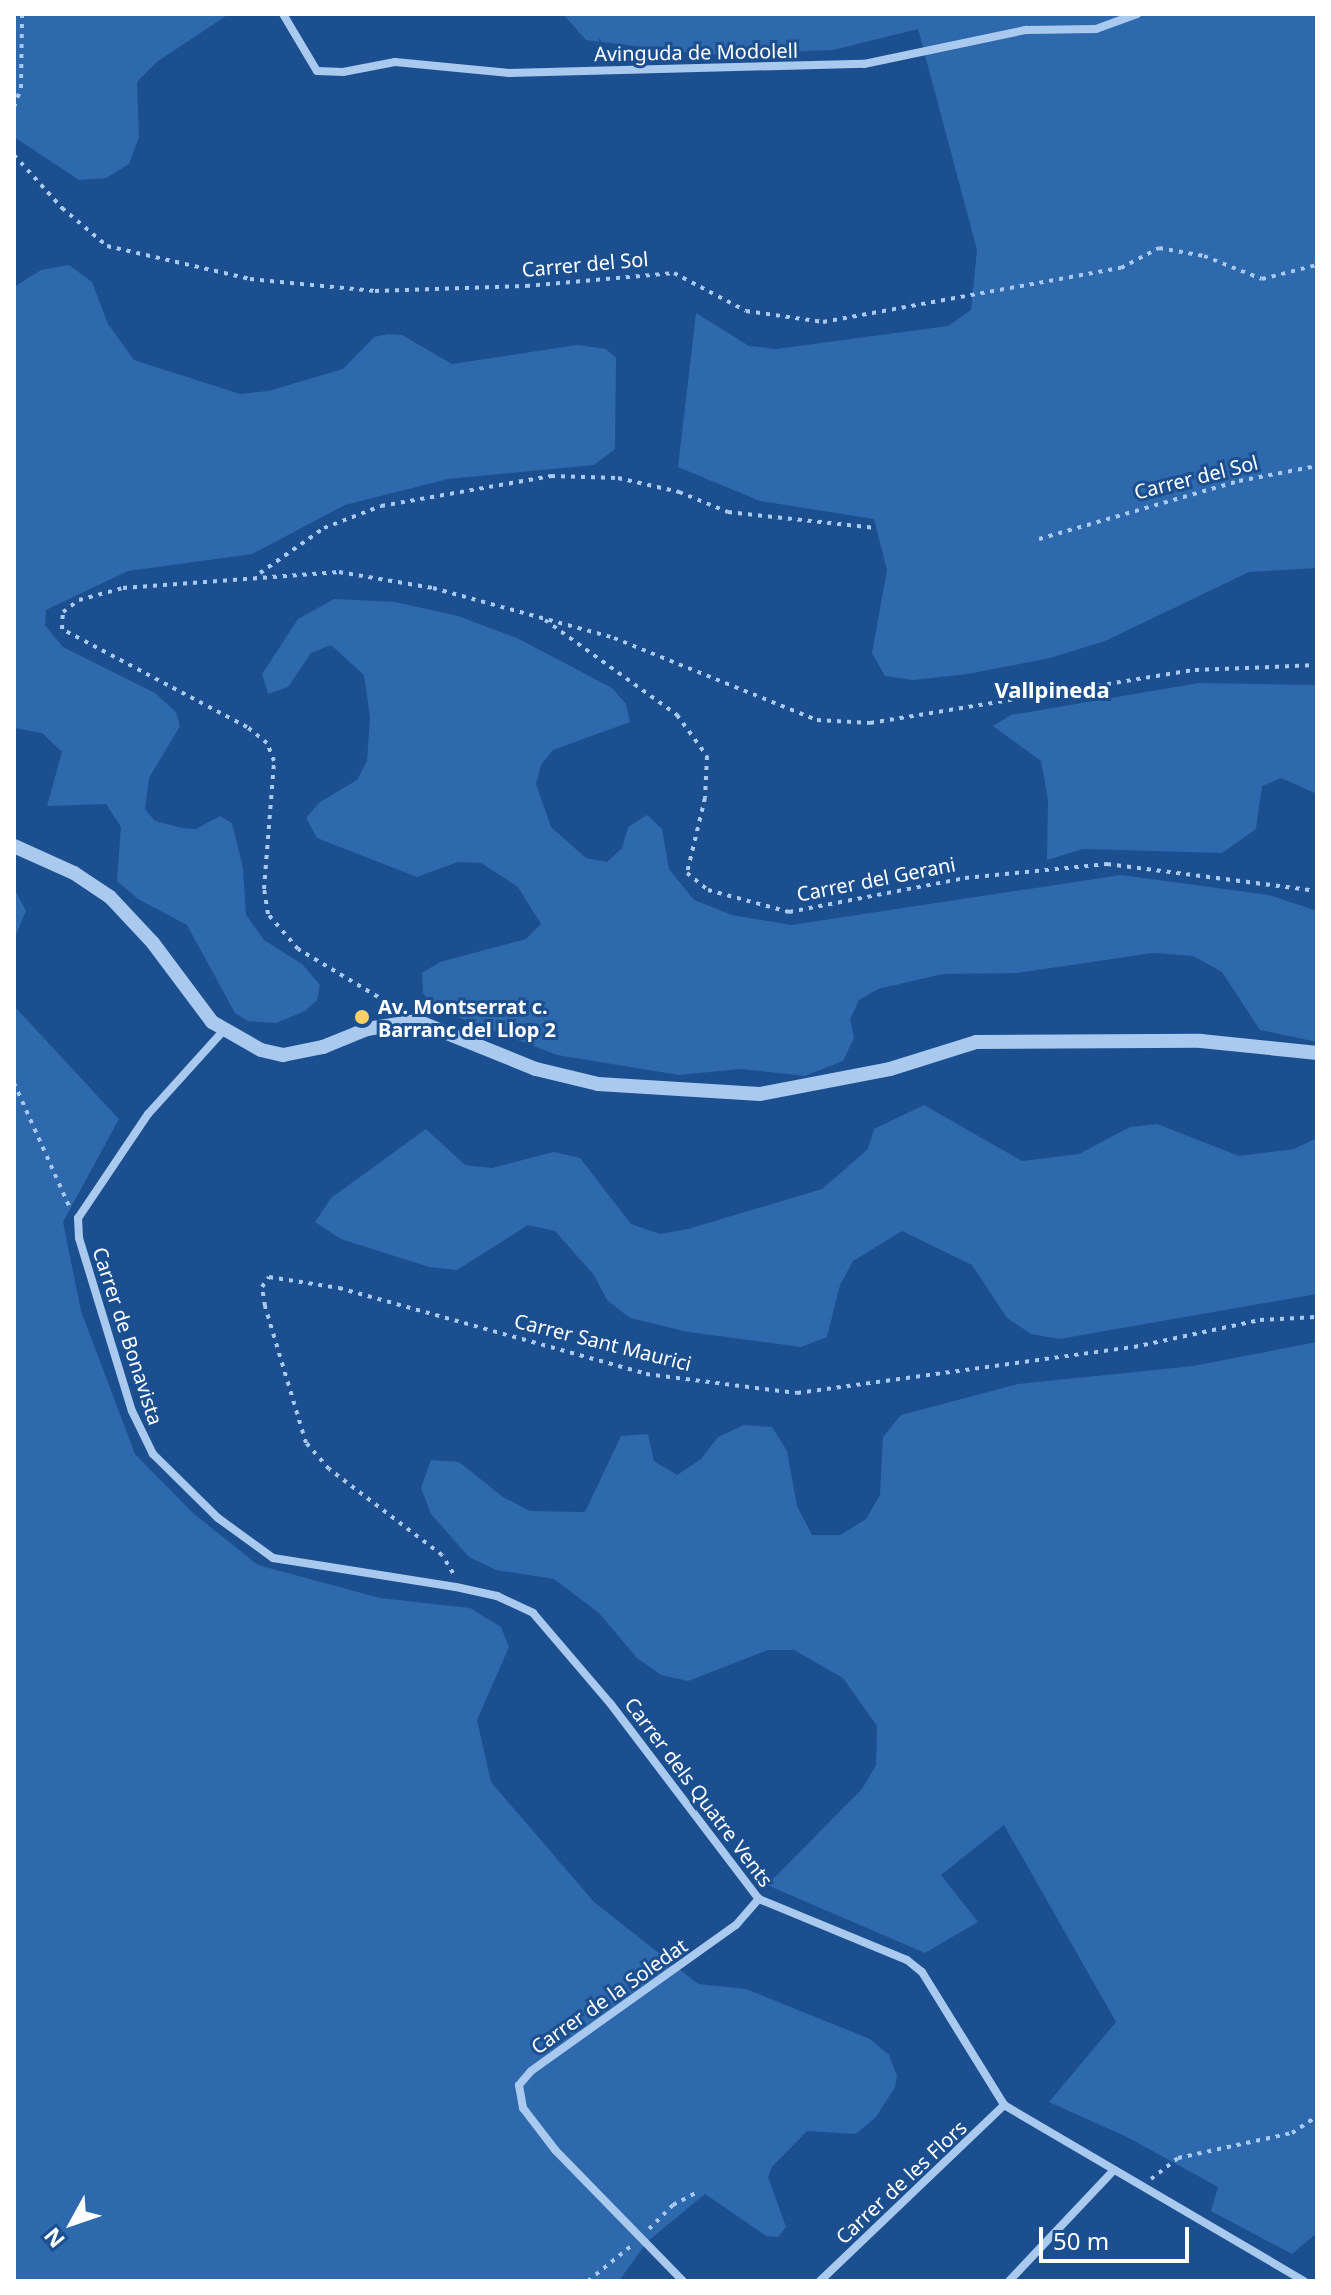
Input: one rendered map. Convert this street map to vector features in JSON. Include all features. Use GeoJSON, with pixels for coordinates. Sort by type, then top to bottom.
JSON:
{"type":"FeatureCollection","features":[{"type":"Feature","properties":{"kind":"street","name":"Avinguda de Modolell"},"geometry":{"type":"LineString","coordinates":[[283,14],[317,71],[343,72],[395,62],[509,73],[864,64],[1026,30],[1096,29],[1137,14]]}},
{"type":"Feature","properties":{"kind":"street"},"geometry":{"type":"LineString","coordinates":[[14,846],[74,873],[110,897],[153,943],[212,1022],[261,1050],[299,1055],[367,1029],[417,1021],[536,1069],[598,1084],[689,1093],[760,1094],[890,1069],[976,1042],[1201,1041],[1317,1053]]}},
{"type":"Feature","properties":{"kind":"street"},"geometry":{"type":"LineString","coordinates":[[78,1218],[148,1114],[224,1030]]}},
{"type":"Feature","properties":{"kind":"street","name":"Carrer de Bonavista"},"geometry":{"type":"LineString","coordinates":[[78,1218],[79,1238],[132,1411],[165,1469],[218,1518],[273,1558],[456,1587]]}},
{"type":"Feature","properties":{"kind":"street","name":"Carrer dels Quatre Vents"},"geometry":{"type":"LineString","coordinates":[[456,1587],[515,1602],[551,1630],[759,1899],[915,1966],[1004,2105],[1304,2281]]}},
{"type":"Feature","properties":{"kind":"street","name":"Carrer de la Soledat"},"geometry":{"type":"LineString","coordinates":[[683,2281],[556,2151],[523,2108],[519,2085],[531,2071],[736,1925],[759,1899]]}},
{"type":"Feature","properties":{"kind":"street","name":"Carrer de les Flors"},"geometry":{"type":"LineString","coordinates":[[820,2281],[1004,2105]]}},
{"type":"Feature","properties":{"kind":"street"},"geometry":{"type":"LineString","coordinates":[[1009,2281],[1113,2171]]}},
{"type":"Feature","properties":{"kind":"path"},"geometry":{"type":"LineString","coordinates":[[14,107],[21,88],[22,14]]}},
{"type":"Feature","properties":{"kind":"path","name":"Carrer del Sol"},"geometry":{"type":"LineString","coordinates":[[14,155],[62,208],[107,246],[250,279],[375,291],[526,286],[674,273],[746,311],[823,322],[1121,268],[1159,248],[1204,256],[1262,279],[1317,265]]}},
{"type":"Feature","properties":{"kind":"path","name":"Carrer del Sol"},"geometry":{"type":"LineString","coordinates":[[1039,539],[1239,481],[1317,466]]}},
{"type":"Feature","properties":{"kind":"path"},"geometry":{"type":"LineString","coordinates":[[258,574],[324,528],[381,506],[551,476],[618,478],[679,492],[728,512],[876,528]]}},
{"type":"Feature","properties":{"kind":"path"},"geometry":{"type":"LineString","coordinates":[[417,1021],[298,949],[268,914],[264,889],[274,761],[267,743],[247,727],[62,629],[63,612],[79,600],[123,588],[258,574],[339,572],[433,588],[614,638],[817,720],[870,723],[1195,670],[1317,665]]}},
{"type":"Feature","properties":{"kind":"path","name":"Carrer del Gerani"},"geometry":{"type":"LineString","coordinates":[[543,618],[677,715],[707,756],[705,798],[687,873],[708,890],[789,912],[965,878],[1107,864],[1317,891]]}},
{"type":"Feature","properties":{"kind":"path"},"geometry":{"type":"LineString","coordinates":[[14,1083],[78,1218]]}},
{"type":"Feature","properties":{"kind":"path","name":"Carrer Sant Maurici"},"geometry":{"type":"LineString","coordinates":[[456,1587],[442,1555],[329,1469],[306,1443],[265,1306],[262,1287],[269,1277],[339,1288],[646,1374],[797,1393],[1134,1347],[1260,1320],[1317,1317]]}},
{"type":"Feature","properties":{"kind":"path"},"geometry":{"type":"LineString","coordinates":[[1145,2187],[1157,2170],[1178,2158],[1292,2133],[1317,2116]]}},
{"type":"Feature","properties":{"kind":"shaded area"},"geometry":{"type":"Polygon","coordinates":[[[14,14],[229,14],[158,61],[137,82],[139,137],[129,164],[106,178],[79,180],[14,137],[14,14]]]}},
{"type":"Feature","properties":{"kind":"shaded area"},"geometry":{"type":"Polygon","coordinates":[[[563,14],[1317,14],[1317,568],[1249,572],[1105,641],[1050,658],[968,674],[913,680],[885,676],[872,653],[887,570],[874,519],[760,501],[678,467],[696,313],[749,346],[776,349],[948,326],[971,310],[977,250],[918,29],[833,50],[707,55],[586,40],[563,14]]]}},
{"type":"Feature","properties":{"kind":"shaded area"},"geometry":{"type":"Polygon","coordinates":[[[69,265],[92,282],[108,324],[134,360],[240,394],[268,391],[343,369],[374,337],[388,334],[402,335],[452,364],[577,345],[606,349],[616,358],[615,449],[594,465],[448,479],[345,505],[252,554],[128,571],[46,610],[45,625],[63,647],[155,693],[176,712],[180,726],[149,778],[145,809],[155,821],[182,828],[196,829],[220,816],[232,823],[243,868],[246,915],[264,940],[302,964],[320,985],[317,1000],[305,1011],[276,1023],[248,1021],[235,1013],[187,925],[138,899],[117,881],[121,827],[106,804],[47,806],[62,752],[42,733],[14,728],[14,287],[41,270],[69,265]]]}},
{"type":"Feature","properties":{"kind":"shaded area"},"geometry":{"type":"Polygon","coordinates":[[[334,599],[395,602],[458,616],[517,638],[612,688],[626,704],[630,722],[553,750],[541,765],[536,784],[551,827],[586,858],[607,862],[622,848],[628,827],[647,815],[662,829],[669,869],[694,900],[732,915],[791,925],[1121,875],[1269,895],[1317,911],[1317,1042],[1260,1030],[1222,972],[1193,956],[1153,953],[1017,973],[943,974],[878,989],[859,1000],[850,1019],[854,1038],[843,1061],[805,1076],[740,1069],[679,1075],[557,1055],[436,1009],[423,993],[422,973],[440,962],[526,939],[541,924],[518,887],[481,863],[458,862],[417,877],[317,838],[306,818],[320,802],[357,780],[367,761],[370,717],[364,675],[331,645],[311,653],[288,687],[268,694],[262,674],[298,619],[334,599]]]}},
{"type":"Feature","properties":{"kind":"shaded area"},"geometry":{"type":"Polygon","coordinates":[[[1199,683],[1317,685],[1317,794],[1281,778],[1262,786],[1256,829],[1222,853],[1083,849],[1047,860],[1048,800],[1041,761],[993,726],[1011,715],[1199,683]]]}},
{"type":"Feature","properties":{"kind":"shaded area"},"geometry":{"type":"Polygon","coordinates":[[[14,888],[26,911],[14,939],[14,888]]]}},
{"type":"Feature","properties":{"kind":"shaded area"},"geometry":{"type":"Polygon","coordinates":[[[14,1006],[119,1119],[63,1222],[81,1311],[135,1454],[193,1513],[258,1565],[380,1598],[470,1608],[501,1627],[509,1647],[477,1720],[491,1782],[594,1902],[698,1984],[746,1989],[870,2039],[889,2055],[897,2076],[895,2087],[876,2117],[856,2134],[807,2131],[772,2167],[768,2177],[786,2227],[778,2237],[766,2236],[705,2194],[647,2242],[619,2281],[14,2281],[14,1006]]]}},
{"type":"Feature","properties":{"kind":"shaded area"},"geometry":{"type":"Polygon","coordinates":[[[924,1105],[1022,1161],[1079,1154],[1130,1127],[1157,1124],[1239,1156],[1294,1149],[1317,1138],[1317,1294],[1059,1339],[1031,1334],[1007,1318],[972,1265],[902,1231],[853,1261],[840,1285],[827,1337],[801,1347],[688,1332],[630,1318],[607,1300],[594,1275],[555,1231],[528,1225],[457,1270],[429,1267],[341,1239],[315,1222],[331,1198],[426,1129],[465,1165],[492,1168],[554,1152],[580,1158],[631,1224],[660,1234],[688,1229],[822,1189],[868,1149],[874,1129],[924,1105]]]}},
{"type":"Feature","properties":{"kind":"shaded area"},"geometry":{"type":"Polygon","coordinates":[[[1317,1342],[1317,2233],[1292,2254],[1211,2211],[1218,2187],[1127,2137],[1049,2102],[1116,2022],[1004,1825],[941,1875],[978,1922],[925,1953],[767,1885],[862,1789],[876,1765],[877,1726],[843,1678],[794,1650],[768,1650],[688,1681],[661,1675],[637,1658],[599,1613],[554,1579],[496,1570],[469,1557],[431,1514],[421,1488],[431,1460],[459,1462],[503,1497],[530,1511],[585,1512],[621,1436],[648,1434],[654,1461],[677,1475],[701,1459],[718,1437],[744,1425],[772,1427],[787,1451],[797,1506],[812,1535],[840,1535],[866,1519],[880,1495],[883,1437],[901,1415],[1018,1384],[1193,1366],[1317,1342]]]}},
{"type":"Feature","properties":{"kind":"place","name":"Av. Montserrat c. Barranc del Llop 2"},"geometry":{"type":"Point","coordinates":[362,1017]}},
{"type":"Feature","properties":{"kind":"district","name":"Vallpineda"},"geometry":{"type":"Point","coordinates":[1052,690]}}]}
